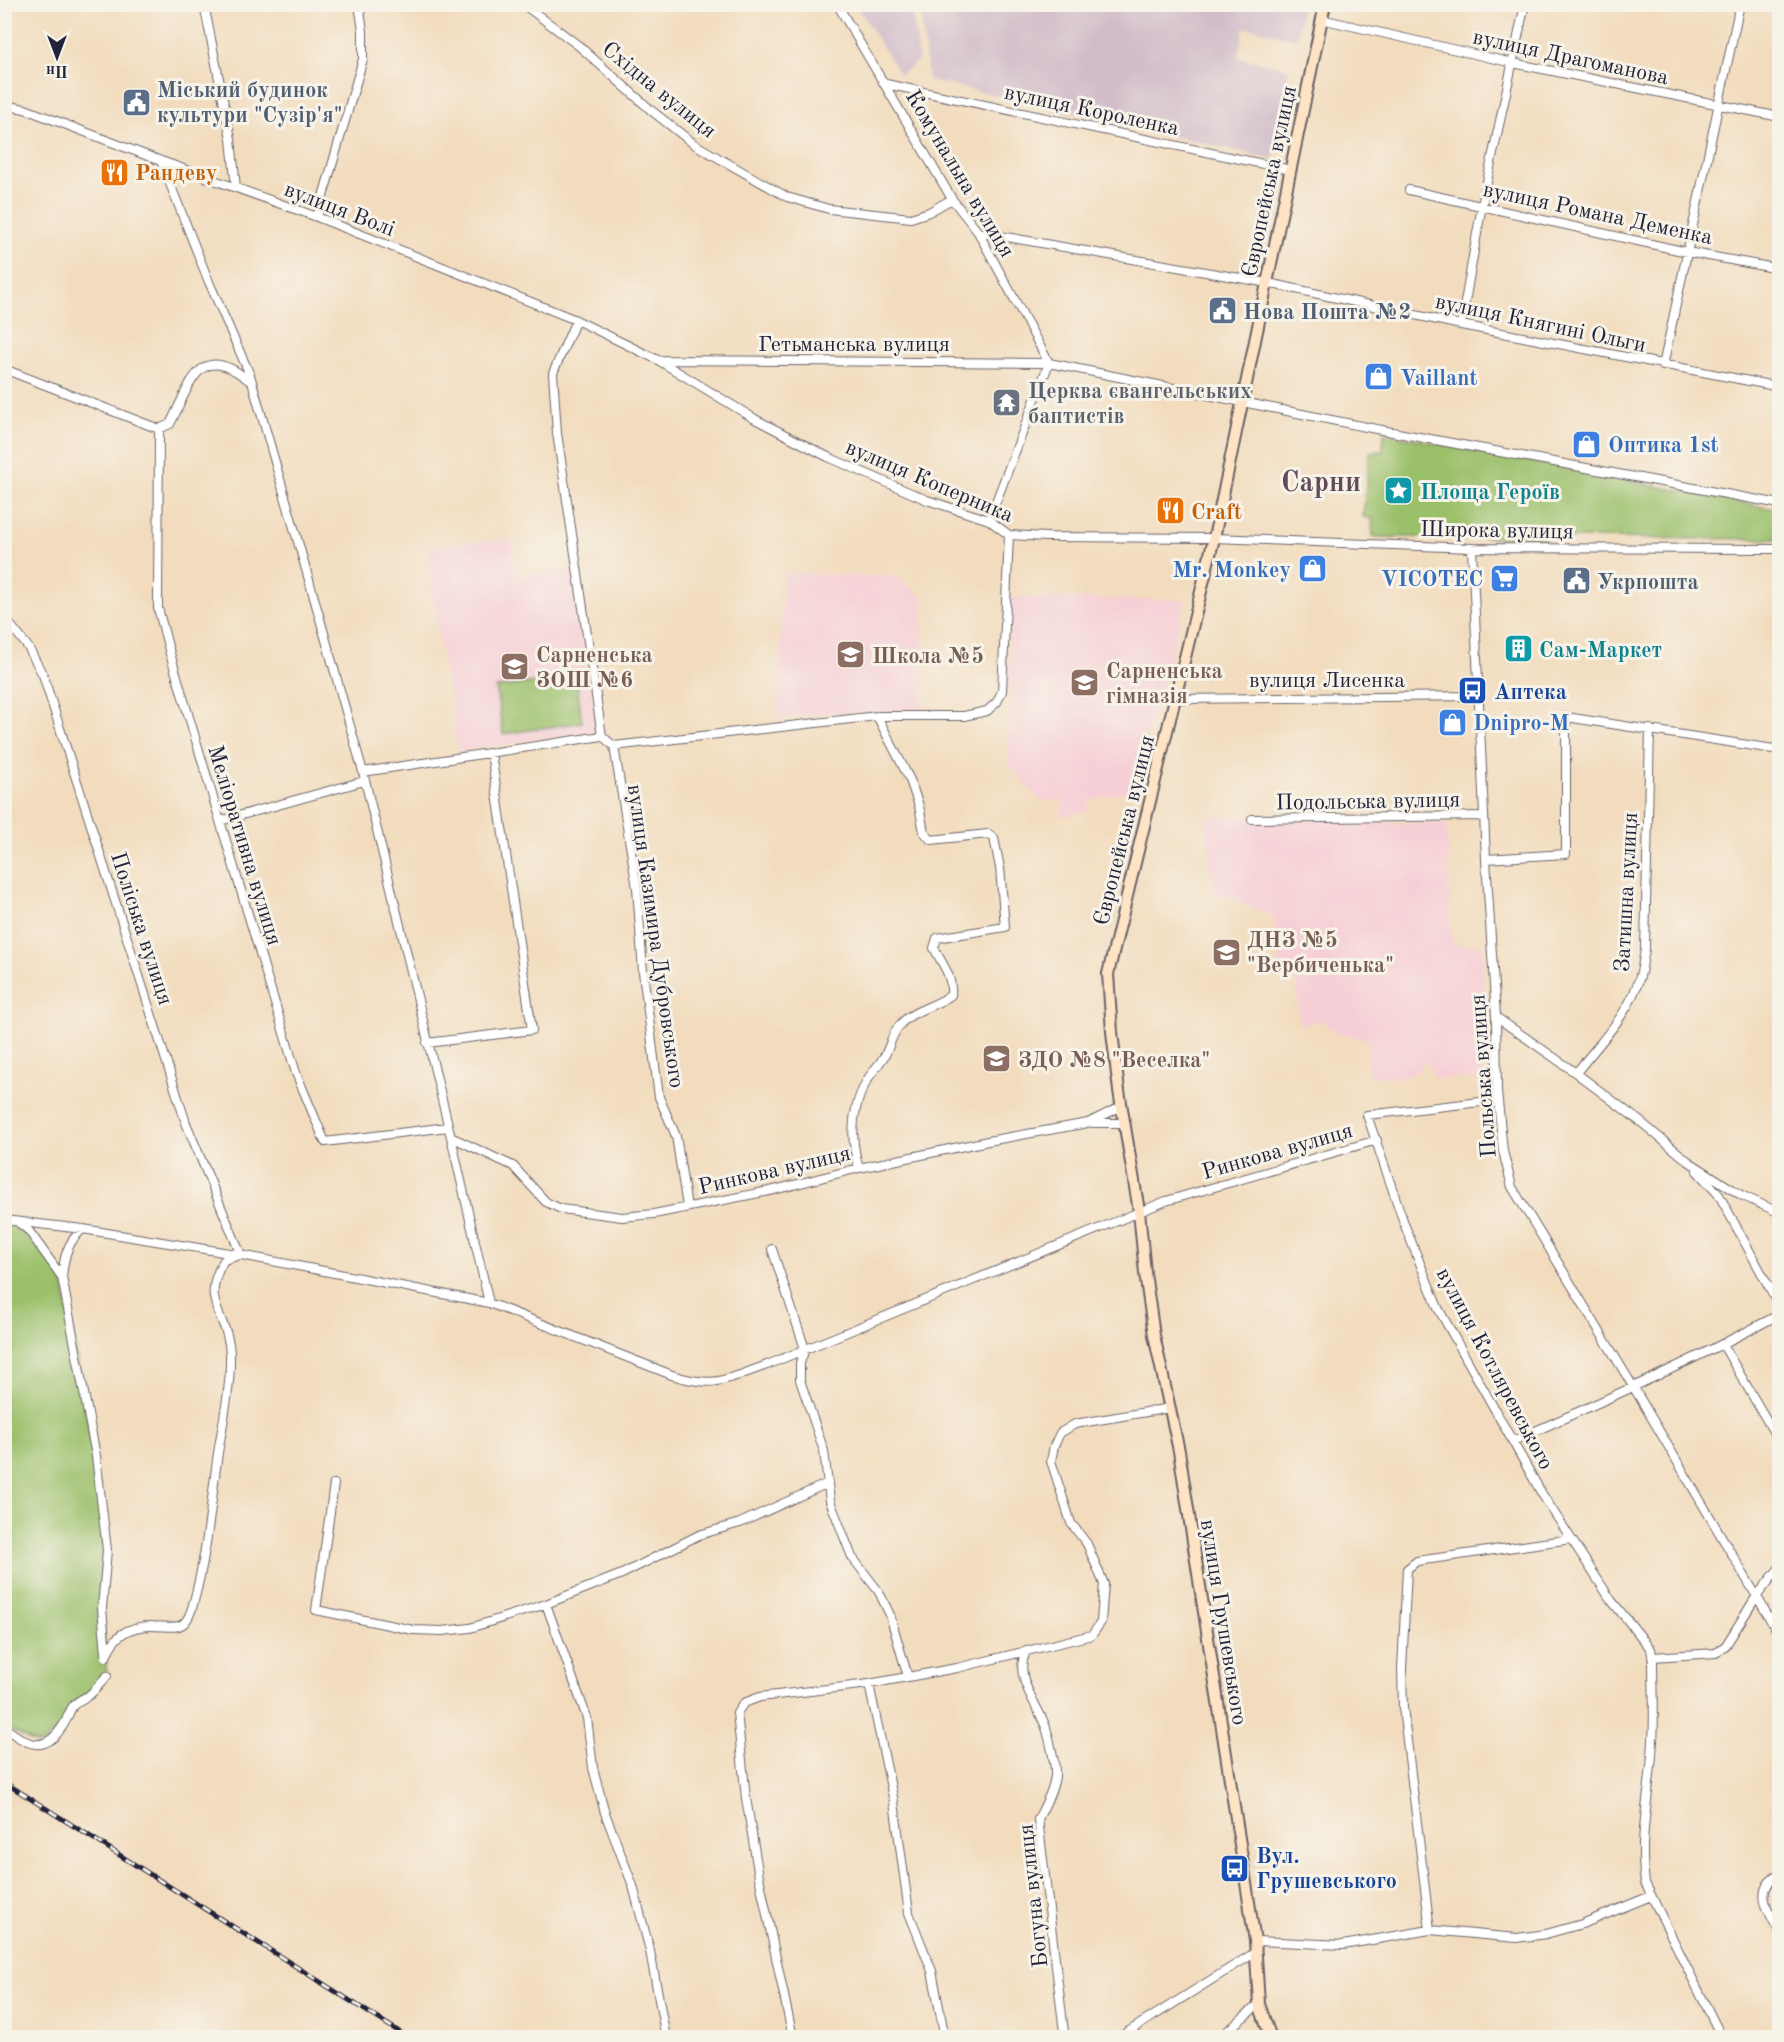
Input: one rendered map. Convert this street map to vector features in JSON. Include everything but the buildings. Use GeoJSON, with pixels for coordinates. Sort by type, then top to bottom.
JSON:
{"type":"FeatureCollection","features":[{"type":"Feature","properties":{"kind":"main road","name":"Європейська вулиця"},"geometry":{"type":"LineString","coordinates":[[1139,1211],[1112,1032],[1108,974],[1214,538],[1325,4]]}},
{"type":"Feature","properties":{"kind":"main road","name":"вулиця Грушевського"},"geometry":{"type":"LineString","coordinates":[[1139,1211],[1154,1335],[1179,1451],[1255,1946],[1259,2004],[1271,2037]]}},
{"type":"Feature","properties":{"kind":"street"},"geometry":{"type":"LineString","coordinates":[[204,4],[231,139],[236,188]]}},
{"type":"Feature","properties":{"kind":"street"},"geometry":{"type":"LineString","coordinates":[[317,217],[363,59],[363,31],[359,4]]}},
{"type":"Feature","properties":{"kind":"street","name":"Східна вулиця"},"geometry":{"type":"LineString","coordinates":[[523,4],[579,46],[652,111],[694,144],[787,197],[829,210],[912,218],[929,212],[952,199]]}},
{"type":"Feature","properties":{"kind":"street","name":"Комунальна вулиця"},"geometry":{"type":"LineString","coordinates":[[837,4],[952,199],[978,232],[1049,363]]}},
{"type":"Feature","properties":{"kind":"street"},"geometry":{"type":"LineString","coordinates":[[1461,325],[1482,205],[1525,4]]}},
{"type":"Feature","properties":{"kind":"street"},"geometry":{"type":"LineString","coordinates":[[1663,366],[1740,4]]}},
{"type":"Feature","properties":{"kind":"street","name":"вулиця Драгоманова"},"geometry":{"type":"LineString","coordinates":[[1321,19],[1513,63],[1779,117]]}},
{"type":"Feature","properties":{"kind":"street","name":"вулиця Короленка"},"geometry":{"type":"LineString","coordinates":[[886,84],[1291,170]]}},
{"type":"Feature","properties":{"kind":"street"},"geometry":{"type":"LineString","coordinates":[[4,99],[26,109]]}},
{"type":"Feature","properties":{"kind":"street","name":"вулиця Волі"},"geometry":{"type":"LineString","coordinates":[[4,105],[26,109],[317,217],[576,320],[657,360]]}},
{"type":"Feature","properties":{"kind":"street"},"geometry":{"type":"LineString","coordinates":[[161,161],[252,383],[363,771],[489,1303]]}},
{"type":"Feature","properties":{"kind":"street","name":"вулиця Романа Деменка"},"geometry":{"type":"LineString","coordinates":[[1409,190],[1688,252],[1779,268]]}},
{"type":"Feature","properties":{"kind":"street","name":"вулиця Княгині Ольги"},"geometry":{"type":"LineString","coordinates":[[978,232],[1268,283],[1461,325],[1779,387]]}},
{"type":"Feature","properties":{"kind":"street"},"geometry":{"type":"LineString","coordinates":[[576,320],[553,373],[557,433],[602,736],[614,746],[877,716],[964,716],[987,711],[997,702],[1002,691],[1010,535]]}},
{"type":"Feature","properties":{"kind":"street","name":"Гетьманська вулиця"},"geometry":{"type":"LineString","coordinates":[[657,360],[1049,363],[1242,401]]}},
{"type":"Feature","properties":{"kind":"street","name":"вулиця Коперника"},"geometry":{"type":"LineString","coordinates":[[657,360],[756,419],[828,457],[927,501],[989,520],[1010,535],[1214,538]]}},
{"type":"Feature","properties":{"kind":"street"},"geometry":{"type":"LineString","coordinates":[[989,520],[1049,363]]}},
{"type":"Feature","properties":{"kind":"street"},"geometry":{"type":"LineString","coordinates":[[4,369],[159,429],[170,424],[192,378],[199,369],[210,365],[228,366],[252,383]]}},
{"type":"Feature","properties":{"kind":"street"},"geometry":{"type":"LineString","coordinates":[[1242,401],[1376,429],[1779,504]]}},
{"type":"Feature","properties":{"kind":"street","name":"Меліоративна вулиця"},"geometry":{"type":"LineString","coordinates":[[159,429],[159,608],[169,650],[296,1073],[325,1142],[448,1127]]}},
{"type":"Feature","properties":{"kind":"street","name":"Широка вулиця"},"geometry":{"type":"LineString","coordinates":[[1214,538],[1472,548],[1779,549]]}},
{"type":"Feature","properties":{"kind":"street","name":"Польська вулиця"},"geometry":{"type":"LineString","coordinates":[[1472,548],[1486,859],[1496,1017],[1498,1100],[1503,1151],[1512,1187],[1634,1388],[1779,1636]]}},
{"type":"Feature","properties":{"kind":"street","name":"Поліська вулиця"},"geometry":{"type":"LineString","coordinates":[[4,617],[28,647],[44,675],[186,1123],[241,1255]]}},
{"type":"Feature","properties":{"kind":"street","name":"вулиця Лисенка"},"geometry":{"type":"LineString","coordinates":[[1175,699],[1479,696]]}},
{"type":"Feature","properties":{"kind":"street"},"geometry":{"type":"LineString","coordinates":[[859,1168],[854,1152],[852,1129],[857,1104],[866,1082],[885,1055],[899,1025],[951,995],[952,984],[948,972],[934,948],[937,938],[1005,927],[1000,868],[994,838],[988,834],[931,840],[924,832],[919,806],[910,780],[877,716]]}},
{"type":"Feature","properties":{"kind":"street"},"geometry":{"type":"LineString","coordinates":[[1486,859],[1566,854],[1566,717],[1779,750]]}},
{"type":"Feature","properties":{"kind":"street","name":"Затишна вулиця"},"geometry":{"type":"LineString","coordinates":[[1576,1073],[1630,1001],[1642,970],[1645,949],[1650,729]]}},
{"type":"Feature","properties":{"kind":"street"},"geometry":{"type":"LineString","coordinates":[[363,771],[602,736]]}},
{"type":"Feature","properties":{"kind":"street","name":"вулиця Казимира Дубровського"},"geometry":{"type":"LineString","coordinates":[[614,746],[637,888],[643,972],[659,1097],[676,1136],[687,1207]]}},
{"type":"Feature","properties":{"kind":"street"},"geometry":{"type":"LineString","coordinates":[[427,1043],[532,1030],[491,753]]}},
{"type":"Feature","properties":{"kind":"street"},"geometry":{"type":"LineString","coordinates":[[220,821],[364,781]]}},
{"type":"Feature","properties":{"kind":"street","name":"Подольська вулиця"},"geometry":{"type":"LineString","coordinates":[[1252,819],[1484,816]]}},
{"type":"Feature","properties":{"kind":"street"},"geometry":{"type":"LineString","coordinates":[[1496,1017],[1576,1073],[1688,1161],[1741,1195],[1779,1213]]}},
{"type":"Feature","properties":{"kind":"street","name":"Ринкова вулиця"},"geometry":{"type":"LineString","coordinates":[[4,1220],[82,1229],[241,1255],[489,1303],[672,1375],[698,1382],[721,1382],[1166,1201],[1377,1140],[1367,1115],[1498,1100]]}},
{"type":"Feature","properties":{"kind":"street","name":"Ринкова вулиця"},"geometry":{"type":"LineString","coordinates":[[451,1137],[513,1166],[546,1202],[561,1209],[622,1217],[654,1214],[774,1190],[859,1168],[1088,1123],[1122,1106]]}},
{"type":"Feature","properties":{"kind":"street"},"geometry":{"type":"LineString","coordinates":[[1088,1123],[1125,1123]]}},
{"type":"Feature","properties":{"kind":"street","name":"вулиця Котляревського"},"geometry":{"type":"LineString","coordinates":[[1377,1140],[1406,1226],[1438,1308],[1542,1494],[1611,1600],[1651,1649],[1652,1657]]}},
{"type":"Feature","properties":{"kind":"street"},"geometry":{"type":"LineString","coordinates":[[1688,1161],[1719,1195],[1779,1307]]}},
{"type":"Feature","properties":{"kind":"street"},"geometry":{"type":"LineString","coordinates":[[18,1222],[28,1231],[62,1277]]}},
{"type":"Feature","properties":{"kind":"street"},"geometry":{"type":"LineString","coordinates":[[82,1229],[70,1242],[62,1277],[96,1456],[107,1550],[102,1608],[106,1657],[115,1638],[125,1632],[151,1626],[178,1627],[190,1616],[195,1601],[209,1518],[230,1376],[228,1337],[216,1309],[213,1288],[216,1273],[224,1260],[241,1255]]}},
{"type":"Feature","properties":{"kind":"street"},"geometry":{"type":"LineString","coordinates":[[772,1249],[805,1349],[800,1363],[800,1380],[824,1451],[830,1501],[852,1557],[879,1592],[890,1615],[908,1677]]}},
{"type":"Feature","properties":{"kind":"street"},"geometry":{"type":"LineString","coordinates":[[1513,1441],[1634,1388],[1723,1345],[1779,1314]]}},
{"type":"Feature","properties":{"kind":"street"},"geometry":{"type":"LineString","coordinates":[[1723,1345],[1779,1443]]}},
{"type":"Feature","properties":{"kind":"street"},"geometry":{"type":"LineString","coordinates":[[793,2037],[759,1876],[746,1798],[737,1713],[744,1703],[760,1697],[869,1684],[957,1668],[1092,1635],[1101,1622],[1104,1608],[1104,1584],[1087,1544],[1071,1523],[1051,1461],[1054,1446],[1060,1433],[1075,1424],[1170,1408]]}},
{"type":"Feature","properties":{"kind":"street"},"geometry":{"type":"LineString","coordinates":[[334,1484],[316,1610],[396,1628],[442,1631],[470,1628],[546,1604],[622,1574],[699,1535],[740,1523],[828,1483]]}},
{"type":"Feature","properties":{"kind":"street"},"geometry":{"type":"LineString","coordinates":[[1430,1930],[1403,1708],[1401,1669],[1407,1569],[1417,1560],[1570,1539]]}},
{"type":"Feature","properties":{"kind":"street"},"geometry":{"type":"LineString","coordinates":[[1722,2037],[1645,1883],[1642,1838],[1653,1740],[1652,1657],[1716,1653],[1726,1645],[1756,1597],[1779,1567]]}},
{"type":"Feature","properties":{"kind":"street"},"geometry":{"type":"LineString","coordinates":[[546,1604],[587,1718],[593,1768],[605,1813],[633,1886],[650,1951],[666,2037]]}},
{"type":"Feature","properties":{"kind":"street","name":"Богуна вулиця"},"geometry":{"type":"LineString","coordinates":[[1026,1652],[1022,1659],[1022,1669],[1035,1707],[1045,1726],[1055,1774],[1051,1791],[1038,1819],[1066,2037]]}},
{"type":"Feature","properties":{"kind":"street"},"geometry":{"type":"LineString","coordinates":[[4,1727],[25,1743],[38,1745],[51,1739],[62,1728],[72,1707],[89,1695],[107,1676]]}},
{"type":"Feature","properties":{"kind":"street"},"geometry":{"type":"LineString","coordinates":[[869,1684],[894,1802],[909,1913],[932,1971],[945,2037]]}},
{"type":"Feature","properties":{"kind":"street"},"geometry":{"type":"LineString","coordinates":[[1779,1874],[1771,1878],[1763,1894],[1765,1904],[1779,1933]]}},
{"type":"Feature","properties":{"kind":"street"},"geometry":{"type":"LineString","coordinates":[[1118,2037],[1255,1946],[1343,1945],[1430,1930],[1517,1938],[1546,1934],[1582,1924],[1651,1896]]}},
{"type":"Feature","properties":{"kind":"street"},"geometry":{"type":"LineString","coordinates":[[1219,2037],[1259,2004]]}},
{"type":"Feature","properties":{"kind":"shaded area"},"geometry":{"type":"Polygon","coordinates":[[[856,5],[912,5],[919,60],[900,75],[856,5]]]}},
{"type":"Feature","properties":{"kind":"shaded area"},"geometry":{"type":"Polygon","coordinates":[[[920,5],[1302,5],[1297,39],[1244,27],[1238,57],[1289,69],[1273,159],[928,80],[920,5]]]}},
{"type":"Feature","properties":{"kind":"shaded area","name":"Сарненська ЗОШ №6"},"geometry":{"type":"Polygon","coordinates":[[[511,538],[517,576],[572,569],[596,725],[592,731],[458,751],[426,547],[511,538]]]}},
{"type":"Feature","properties":{"kind":"shaded area","name":"Школа №5"},"geometry":{"type":"Polygon","coordinates":[[[784,573],[898,577],[923,598],[922,711],[817,713],[777,720],[784,573]]]}},
{"type":"Feature","properties":{"kind":"shaded area","name":"Сарненська гімназія"},"geometry":{"type":"Polygon","coordinates":[[[1010,598],[1186,600],[1130,791],[1090,800],[1087,811],[1061,817],[1062,798],[1042,802],[1009,766],[1010,598]]]}},
{"type":"Feature","properties":{"kind":"shaded area"},"geometry":{"type":"Polygon","coordinates":[[[1205,816],[1268,819],[1324,817],[1353,826],[1370,823],[1447,823],[1451,932],[1454,944],[1484,946],[1483,1079],[1435,1079],[1426,1059],[1415,1075],[1390,1077],[1368,1075],[1367,1039],[1338,1034],[1320,1021],[1299,1025],[1297,979],[1279,978],[1273,916],[1213,891],[1205,816]]]}},
{"type":"Feature","properties":{"kind":"green space"},"geometry":{"type":"Polygon","coordinates":[[[1384,433],[1779,510],[1779,539],[1373,537],[1372,519],[1363,517],[1370,452],[1383,451],[1384,433]]]}},
{"type":"Feature","properties":{"kind":"green space"},"geometry":{"type":"Polygon","coordinates":[[[576,676],[582,722],[503,734],[496,688],[576,676]]]}},
{"type":"Feature","properties":{"kind":"green space"},"geometry":{"type":"Polygon","coordinates":[[[4,1220],[18,1222],[62,1277],[83,1390],[107,1550],[102,1608],[107,1676],[79,1700],[62,1728],[38,1745],[5,1727],[4,1220]]]}},
{"type":"Feature","properties":{"kind":"railway"},"geometry":{"type":"LineString","coordinates":[[4,1782],[409,2038]]}},
{"type":"Feature","properties":{"kind":"place","name":"Міський будинок культури \"Сузір'я\""},"geometry":{"type":"Point","coordinates":[136,102]}},
{"type":"Feature","properties":{"kind":"place","name":"Рандеву"},"geometry":{"type":"Point","coordinates":[114,172]}},
{"type":"Feature","properties":{"kind":"place","name":"Нова Пошта №2"},"geometry":{"type":"Point","coordinates":[1222,311]}},
{"type":"Feature","properties":{"kind":"place","name":"Vaillant"},"geometry":{"type":"Point","coordinates":[1379,377]}},
{"type":"Feature","properties":{"kind":"place","name":"Церква євангельських баптистів"},"geometry":{"type":"Point","coordinates":[1007,403]}},
{"type":"Feature","properties":{"kind":"place","name":"Оптика 1st"},"geometry":{"type":"Point","coordinates":[1587,444]}},
{"type":"Feature","properties":{"kind":"place","name":"Площа Героїв"},"geometry":{"type":"Point","coordinates":[1399,491]}},
{"type":"Feature","properties":{"kind":"place","name":"Craft"},"geometry":{"type":"Point","coordinates":[1170,511]}},
{"type":"Feature","properties":{"kind":"place","name":"Mr. Monkey"},"geometry":{"type":"Point","coordinates":[1312,569]}},
{"type":"Feature","properties":{"kind":"place","name":"VICOTEC"},"geometry":{"type":"Point","coordinates":[1504,578]}},
{"type":"Feature","properties":{"kind":"place","name":"Укрпошта"},"geometry":{"type":"Point","coordinates":[1576,581]}},
{"type":"Feature","properties":{"kind":"place","name":"Сам-Маркет"},"geometry":{"type":"Point","coordinates":[1518,649]}},
{"type":"Feature","properties":{"kind":"place","name":"Школа №5"},"geometry":{"type":"Point","coordinates":[851,655]}},
{"type":"Feature","properties":{"kind":"place","name":"Сарненська ЗОШ №6"},"geometry":{"type":"Point","coordinates":[515,667]}},
{"type":"Feature","properties":{"kind":"place","name":"Сарненська гімназія"},"geometry":{"type":"Point","coordinates":[1085,683]}},
{"type":"Feature","properties":{"kind":"place","name":"Аптека"},"geometry":{"type":"Point","coordinates":[1473,691]}},
{"type":"Feature","properties":{"kind":"place","name":"Dnipro-M"},"geometry":{"type":"Point","coordinates":[1452,722]}},
{"type":"Feature","properties":{"kind":"place","name":"ДНЗ №5 \"Вербиченька\""},"geometry":{"type":"Point","coordinates":[1226,952]}},
{"type":"Feature","properties":{"kind":"place","name":"ЗДО №8 \"Веселка\""},"geometry":{"type":"Point","coordinates":[997,1059]}},
{"type":"Feature","properties":{"kind":"place","name":"Вул. Грушевського"},"geometry":{"type":"Point","coordinates":[1235,1868]}},
{"type":"Feature","properties":{"kind":"district","name":"Сарни"},"geometry":{"type":"Point","coordinates":[1321,481]}}]}
